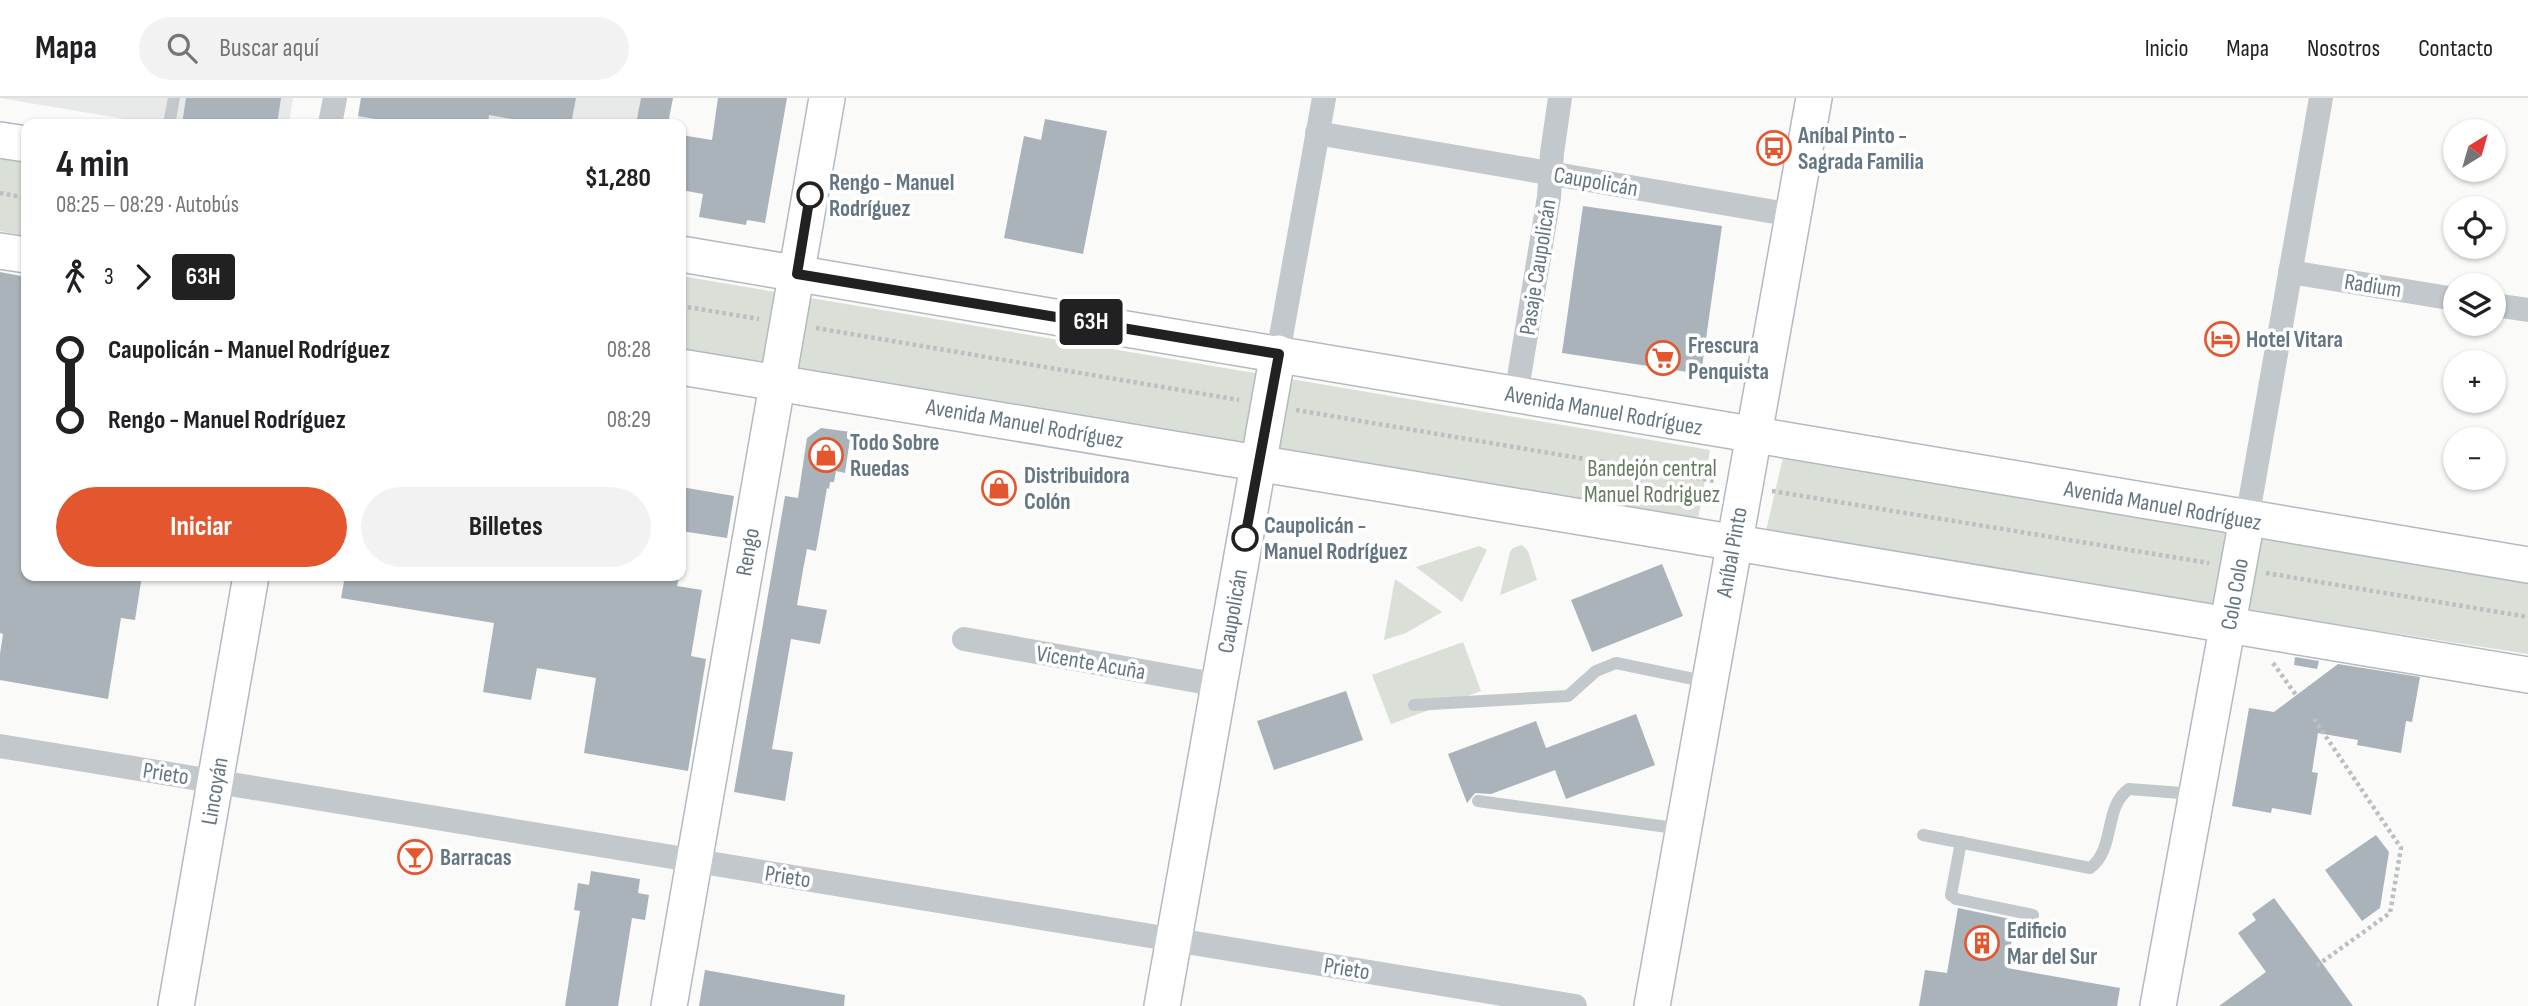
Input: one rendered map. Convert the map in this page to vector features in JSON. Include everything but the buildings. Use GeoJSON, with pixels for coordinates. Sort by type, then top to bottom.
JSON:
{"type":"FeatureCollection","features":[{"type":"Feature","properties":{"kind":"main road","name":"Rengo"},"geometry":{"type":"LineString","coordinates":[[669,1006],[827,98]]}},
{"type":"Feature","properties":{"kind":"main road","name":"Aníbal Pinto"},"geometry":{"type":"LineString","coordinates":[[1652,1006],[1814,98]]}},
{"type":"Feature","properties":{"kind":"main road"},"geometry":{"type":"LineString","coordinates":[[0,140],[21,143]]}},
{"type":"Feature","properties":{"kind":"main road"},"geometry":{"type":"LineString","coordinates":[[0,251],[21,254]]}},
{"type":"Feature","properties":{"kind":"main road","name":"Avenida Manuel Rodríguez"},"geometry":{"type":"LineString","coordinates":[[686,255],[2528,565]]}},
{"type":"Feature","properties":{"kind":"main road","name":"Caupolicán"},"geometry":{"type":"LineString","coordinates":[[1161,1006],[1279,354]]}},
{"type":"Feature","properties":{"kind":"main road","name":"Avenida Manuel Rodríguez"},"geometry":{"type":"LineString","coordinates":[[686,367],[2528,675]]}},
{"type":"Feature","properties":{"kind":"main road","name":"Colo Colo"},"geometry":{"type":"LineString","coordinates":[[2158,1006],[2247,519]]}},
{"type":"Feature","properties":{"kind":"main road","name":"Lincoyán"},"geometry":{"type":"LineString","coordinates":[[176,1006],[250,581]]}},
{"type":"Feature","properties":{"kind":"street"},"geometry":{"type":"LineString","coordinates":[[331,119],[335,98]]}},
{"type":"Feature","properties":{"kind":"street","name":"Caupolicán"},"geometry":{"type":"LineString","coordinates":[[1279,354],[1324,98]]}},
{"type":"Feature","properties":{"kind":"street","name":"Pasaje Caupolicán"},"geometry":{"type":"LineString","coordinates":[[1516,395],[1549,197],[1560,98]]}},
{"type":"Feature","properties":{"kind":"street","name":"Colo Colo"},"geometry":{"type":"LineString","coordinates":[[2247,519],[2321,98]]}},
{"type":"Feature","properties":{"kind":"street","name":"Caupolicán"},"geometry":{"type":"LineString","coordinates":[[1317,133],[1792,215]]}},
{"type":"Feature","properties":{"kind":"street","name":"Radium"},"geometry":{"type":"LineString","coordinates":[[2290,272],[2443,297]]}},
{"type":"Feature","properties":{"kind":"street"},"geometry":{"type":"LineString","coordinates":[[2506,307],[2528,310]]}},
{"type":"Feature","properties":{"kind":"street","name":"Vicente Acuña"},"geometry":{"type":"LineString","coordinates":[[964,639],[1219,685]]}},
{"type":"Feature","properties":{"kind":"street","name":"Prieto"},"geometry":{"type":"LineString","coordinates":[[0,746],[1575,1006]]}},
{"type":"Feature","properties":{"kind":"lane"},"geometry":{"type":"LineString","coordinates":[[170,119],[173,98]]}},
{"type":"Feature","properties":{"kind":"lane"},"geometry":{"type":"LineString","coordinates":[[1414,705],[1567,696],[1596,671],[1616,663],[1709,682]]}},
{"type":"Feature","properties":{"kind":"lane"},"geometry":{"type":"LineString","coordinates":[[1923,835],[2090,868],[2100,861],[2118,800],[2129,789],[2198,795]]}},
{"type":"Feature","properties":{"kind":"lane"},"geometry":{"type":"LineString","coordinates":[[1478,801],[1683,829]]}},
{"type":"Feature","properties":{"kind":"lane"},"geometry":{"type":"LineString","coordinates":[[1961,842],[1951,895],[1956,899],[2033,915]]}},
{"type":"Feature","properties":{"kind":"path"},"geometry":{"type":"LineString","coordinates":[[0,194],[21,197]]}},
{"type":"Feature","properties":{"kind":"path"},"geometry":{"type":"LineString","coordinates":[[686,307],[2528,617]]}},
{"type":"Feature","properties":{"kind":"path"},"geometry":{"type":"LineString","coordinates":[[2266,654],[2296,695]]}},
{"type":"Feature","properties":{"kind":"path"},"geometry":{"type":"LineString","coordinates":[[2314,719],[2401,848],[2390,913],[2315,967]]}},
{"type":"Feature","properties":{"kind":"shaded area"},"geometry":{"type":"Polygon","coordinates":[[[0,98],[293,98],[290,119],[124,119],[0,98]]]}},
{"type":"Feature","properties":{"kind":"shaded area"},"geometry":{"type":"Polygon","coordinates":[[[361,98],[641,98],[637,119],[358,119],[361,98]]]}},
{"type":"Feature","properties":{"kind":"green space"},"geometry":{"type":"Polygon","coordinates":[[[0,157],[21,161],[21,235],[0,231],[0,157]]]}},
{"type":"Feature","properties":{"kind":"green space","name":"Bandejón central Manuel Rodriguez"},"geometry":{"type":"Polygon","coordinates":[[[686,277],[1710,450],[1696,531],[686,349],[686,277]]]}},
{"type":"Feature","properties":{"kind":"green space","name":"Bandejón central Manuel Rodriguez"},"geometry":{"type":"Polygon","coordinates":[[[1784,453],[2528,582],[2528,654],[1765,535],[1784,453]]]}},
{"type":"Feature","properties":{"kind":"green space"},"geometry":{"type":"Polygon","coordinates":[[[1522,545],[1528,551],[1537,580],[1500,595],[1510,552],[1522,545]]]}},
{"type":"Feature","properties":{"kind":"green space"},"geometry":{"type":"Polygon","coordinates":[[[1479,546],[1487,550],[1462,602],[1416,567],[1479,546]]]}},
{"type":"Feature","properties":{"kind":"green space"},"geometry":{"type":"Polygon","coordinates":[[[1395,579],[1442,612],[1406,633],[1384,640],[1395,579]]]}},
{"type":"Feature","properties":{"kind":"green space"},"geometry":{"type":"Polygon","coordinates":[[[1463,642],[1481,691],[1391,724],[1372,675],[1463,642]]]}},
{"type":"Feature","properties":{"kind":"bus line","name":"63H"},"geometry":{"type":"LineString","coordinates":[[810,195],[797,274],[1279,354],[1245,538]]}},
{"type":"Feature","properties":{"kind":"place","name":"Aníbal Pinto - Sagrada Familia"},"geometry":{"type":"Point","coordinates":[1774,148]}},
{"type":"Feature","properties":{"kind":"place","name":"Rengo - Manuel Rodríguez"},"geometry":{"type":"Point","coordinates":[810,195]}},
{"type":"Feature","properties":{"kind":"place","name":"Hotel Vitara"},"geometry":{"type":"Point","coordinates":[2222,339]}},
{"type":"Feature","properties":{"kind":"place","name":"Frescura Penquista"},"geometry":{"type":"Point","coordinates":[1663,358]}},
{"type":"Feature","properties":{"kind":"place","name":"Todo Sobre Ruedas"},"geometry":{"type":"Point","coordinates":[826,455]}},
{"type":"Feature","properties":{"kind":"place","name":"Distribuidora Colón"},"geometry":{"type":"Point","coordinates":[999,488]}},
{"type":"Feature","properties":{"kind":"place","name":"Caupolicán - Manuel Rodríguez"},"geometry":{"type":"Point","coordinates":[1245,538]}},
{"type":"Feature","properties":{"kind":"place","name":"Barracas"},"geometry":{"type":"Point","coordinates":[415,857]}},
{"type":"Feature","properties":{"kind":"place","name":"Edificio Mar del Sur"},"geometry":{"type":"Point","coordinates":[1982,943]}}]}
